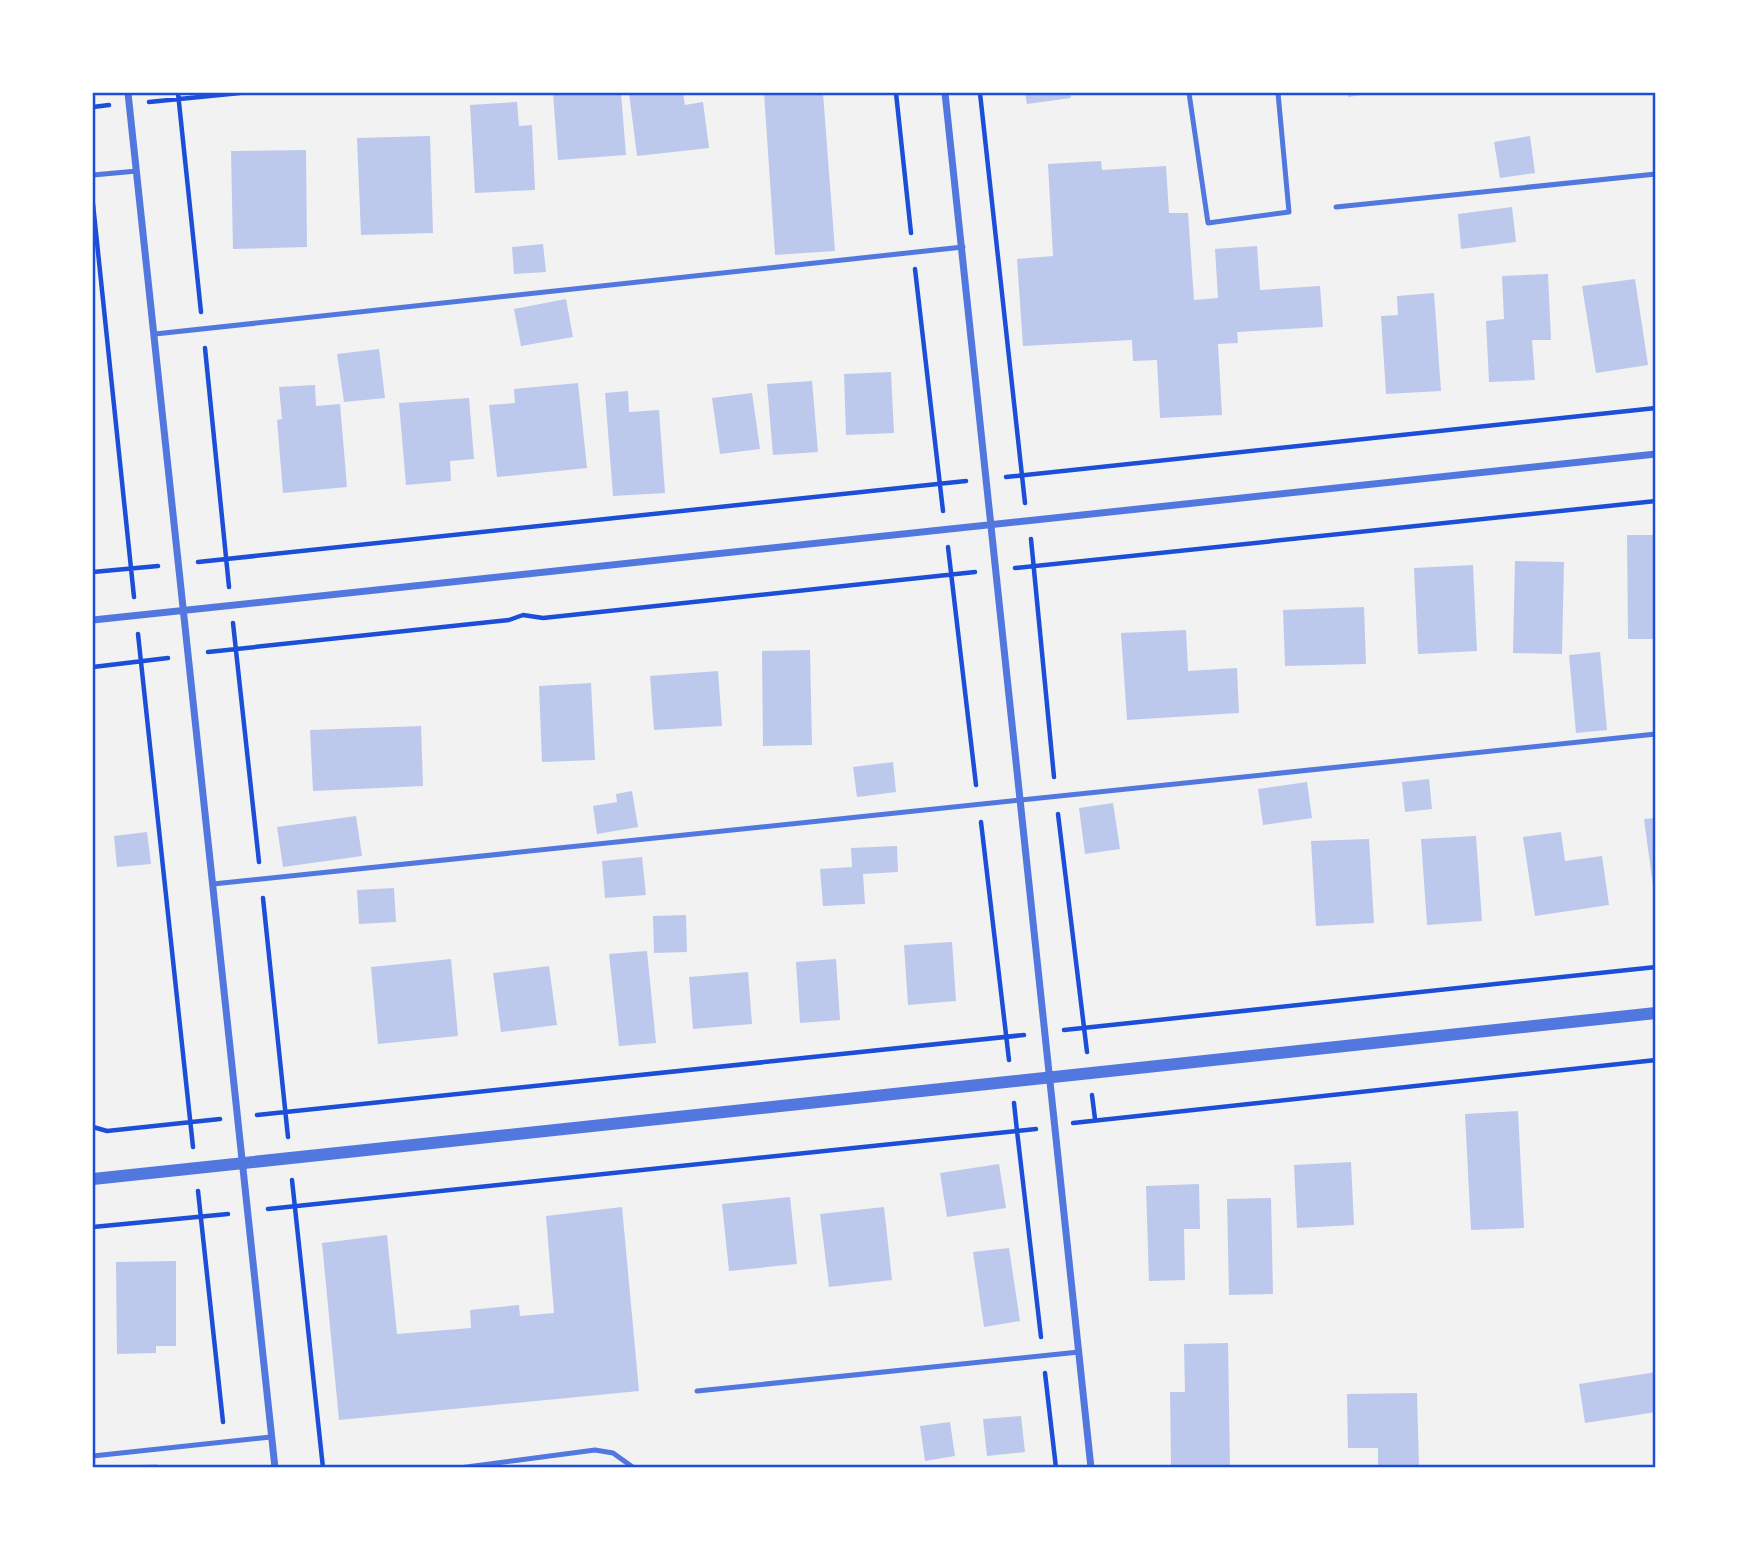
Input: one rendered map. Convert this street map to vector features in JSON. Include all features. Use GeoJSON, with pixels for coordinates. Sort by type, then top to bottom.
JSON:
{"type":"FeatureCollection","features":[{"type":"Feature","properties":{"kind":"street"},"geometry":{"type":"LineString","coordinates":[[128,93],[275,1468]]}},
{"type":"Feature","properties":{"kind":"street"},"geometry":{"type":"LineString","coordinates":[[945,93],[1091,1468]]}},
{"type":"Feature","properties":{"kind":"street"},"geometry":{"type":"LineString","coordinates":[[93,620],[1656,454]]}},
{"type":"Feature","properties":{"kind":"street"},"geometry":{"type":"LineString","coordinates":[[93,1179],[1656,1013]]}},
{"type":"Feature","properties":{"kind":"lane"},"geometry":{"type":"LineString","coordinates":[[1189,93],[1208,223],[1289,212],[1278,93]]}},
{"type":"Feature","properties":{"kind":"lane"},"geometry":{"type":"LineString","coordinates":[[93,176],[137,171]]}},
{"type":"Feature","properties":{"kind":"lane"},"geometry":{"type":"LineString","coordinates":[[1336,207],[1656,174]]}},
{"type":"Feature","properties":{"kind":"lane"},"geometry":{"type":"LineString","coordinates":[[155,334],[963,247]]}},
{"type":"Feature","properties":{"kind":"lane"},"geometry":{"type":"LineString","coordinates":[[213,884],[1656,734]]}},
{"type":"Feature","properties":{"kind":"lane"},"geometry":{"type":"LineString","coordinates":[[697,1391],[1079,1352]]}},
{"type":"Feature","properties":{"kind":"lane"},"geometry":{"type":"LineString","coordinates":[[93,1456],[271,1437]]}},
{"type":"Feature","properties":{"kind":"lane"},"geometry":{"type":"LineString","coordinates":[[459,1468],[595,1450],[613,1452],[634,1468]]}},
{"type":"Feature","properties":{"kind":"path"},"geometry":{"type":"LineString","coordinates":[[178,93],[179,99],[240,93]]}},
{"type":"Feature","properties":{"kind":"path"},"geometry":{"type":"LineString","coordinates":[[896,93],[939,484],[1006,1037]]}},
{"type":"Feature","properties":{"kind":"path"},"geometry":{"type":"LineString","coordinates":[[980,93],[1020,475],[1036,566],[1056,796],[1095,1119]]}},
{"type":"Feature","properties":{"kind":"path"},"geometry":{"type":"LineString","coordinates":[[93,204],[131,569]]}},
{"type":"Feature","properties":{"kind":"path"},"geometry":{"type":"LineString","coordinates":[[1020,475],[1656,408]]}},
{"type":"Feature","properties":{"kind":"path"},"geometry":{"type":"LineString","coordinates":[[93,572],[939,484]]}},
{"type":"Feature","properties":{"kind":"path"},"geometry":{"type":"LineString","coordinates":[[1036,566],[1656,501]]}},
{"type":"Feature","properties":{"kind":"path"},"geometry":{"type":"LineString","coordinates":[[93,667],[188,654],[509,620],[523,615],[543,618],[952,574]]}},
{"type":"Feature","properties":{"kind":"path"},"geometry":{"type":"LineString","coordinates":[[236,650],[323,1468]]}},
{"type":"Feature","properties":{"kind":"path"},"geometry":{"type":"LineString","coordinates":[[141,662],[224,1442]]}},
{"type":"Feature","properties":{"kind":"path"},"geometry":{"type":"LineString","coordinates":[[93,1127],[107,1131],[1656,967]]}},
{"type":"Feature","properties":{"kind":"path"},"geometry":{"type":"LineString","coordinates":[[93,1227],[1055,1127],[1095,1119],[1656,1060]]}},
{"type":"Feature","properties":{"kind":"path"},"geometry":{"type":"LineString","coordinates":[[1017,1131],[1056,1468]]}},
{"type":"Feature","properties":{"kind":"building"},"geometry":{"type":"Polygon","coordinates":[[[553,93],[621,93],[626,155],[558,160],[553,93]]]}},
{"type":"Feature","properties":{"kind":"building"},"geometry":{"type":"Polygon","coordinates":[[[629,93],[683,93],[685,105],[703,102],[709,148],[637,156],[629,93]]]}},
{"type":"Feature","properties":{"kind":"building"},"geometry":{"type":"Polygon","coordinates":[[[764,93],[823,93],[835,251],[775,255],[764,93]]]}},
{"type":"Feature","properties":{"kind":"building"},"geometry":{"type":"Polygon","coordinates":[[[1025,93],[1070,93],[1071,98],[1027,104],[1025,93]]]}},
{"type":"Feature","properties":{"kind":"building"},"geometry":{"type":"Polygon","coordinates":[[[1348,93],[1369,93],[1369,94],[1348,97],[1348,93]]]}},
{"type":"Feature","properties":{"kind":"building"},"geometry":{"type":"Polygon","coordinates":[[[517,102],[519,126],[532,125],[535,190],[475,193],[470,105],[517,102]]]}},
{"type":"Feature","properties":{"kind":"building"},"geometry":{"type":"Polygon","coordinates":[[[430,136],[433,233],[361,235],[357,138],[430,136]]]}},
{"type":"Feature","properties":{"kind":"building"},"geometry":{"type":"Polygon","coordinates":[[[1530,136],[1535,173],[1500,178],[1494,142],[1530,136]]]}},
{"type":"Feature","properties":{"kind":"building"},"geometry":{"type":"Polygon","coordinates":[[[306,150],[307,247],[233,249],[231,151],[306,150]]]}},
{"type":"Feature","properties":{"kind":"building"},"geometry":{"type":"Polygon","coordinates":[[[1101,161],[1102,170],[1166,166],[1169,213],[1188,213],[1194,300],[1218,298],[1215,249],[1257,246],[1260,290],[1320,286],[1323,327],[1237,332],[1238,343],[1218,344],[1222,415],[1160,418],[1157,360],[1133,361],[1132,340],[1023,346],[1017,259],[1053,256],[1048,164],[1101,161]]]}},
{"type":"Feature","properties":{"kind":"building"},"geometry":{"type":"Polygon","coordinates":[[[1512,207],[1516,242],[1461,249],[1458,214],[1512,207]]]}},
{"type":"Feature","properties":{"kind":"building"},"geometry":{"type":"Polygon","coordinates":[[[543,244],[546,272],[514,274],[512,247],[543,244]]]}},
{"type":"Feature","properties":{"kind":"building"},"geometry":{"type":"Polygon","coordinates":[[[1548,274],[1551,340],[1532,340],[1535,380],[1489,382],[1486,321],[1504,319],[1502,276],[1548,274]]]}},
{"type":"Feature","properties":{"kind":"building"},"geometry":{"type":"Polygon","coordinates":[[[1635,279],[1648,365],[1596,373],[1582,286],[1635,279]]]}},
{"type":"Feature","properties":{"kind":"building"},"geometry":{"type":"Polygon","coordinates":[[[1434,293],[1441,391],[1386,394],[1381,316],[1398,315],[1397,296],[1434,293]]]}},
{"type":"Feature","properties":{"kind":"building"},"geometry":{"type":"Polygon","coordinates":[[[566,299],[573,337],[521,346],[514,309],[566,299]]]}},
{"type":"Feature","properties":{"kind":"building"},"geometry":{"type":"Polygon","coordinates":[[[379,349],[385,398],[344,402],[337,354],[379,349]]]}},
{"type":"Feature","properties":{"kind":"building"},"geometry":{"type":"Polygon","coordinates":[[[891,372],[894,433],[846,435],[844,374],[891,372]]]}},
{"type":"Feature","properties":{"kind":"building"},"geometry":{"type":"Polygon","coordinates":[[[812,381],[818,452],[773,455],[767,384],[812,381]]]}},
{"type":"Feature","properties":{"kind":"building"},"geometry":{"type":"Polygon","coordinates":[[[578,383],[587,468],[497,477],[489,405],[515,403],[514,389],[578,383]]]}},
{"type":"Feature","properties":{"kind":"building"},"geometry":{"type":"Polygon","coordinates":[[[315,385],[316,406],[340,404],[347,487],[283,493],[277,420],[282,419],[279,387],[315,385]]]}},
{"type":"Feature","properties":{"kind":"building"},"geometry":{"type":"Polygon","coordinates":[[[628,391],[629,412],[659,410],[665,493],[613,496],[605,393],[628,391]]]}},
{"type":"Feature","properties":{"kind":"building"},"geometry":{"type":"Polygon","coordinates":[[[752,393],[760,449],[720,454],[712,398],[752,393]]]}},
{"type":"Feature","properties":{"kind":"building"},"geometry":{"type":"Polygon","coordinates":[[[469,398],[474,459],[450,461],[451,481],[406,485],[399,403],[469,398]]]}},
{"type":"Feature","properties":{"kind":"building"},"geometry":{"type":"Polygon","coordinates":[[[1627,535],[1656,535],[1656,639],[1628,639],[1627,535]]]}},
{"type":"Feature","properties":{"kind":"building"},"geometry":{"type":"Polygon","coordinates":[[[1515,561],[1564,562],[1562,654],[1513,653],[1515,561]]]}},
{"type":"Feature","properties":{"kind":"building"},"geometry":{"type":"Polygon","coordinates":[[[1473,565],[1477,651],[1418,654],[1414,568],[1473,565]]]}},
{"type":"Feature","properties":{"kind":"building"},"geometry":{"type":"Polygon","coordinates":[[[1364,607],[1366,664],[1285,666],[1283,610],[1364,607]]]}},
{"type":"Feature","properties":{"kind":"building"},"geometry":{"type":"Polygon","coordinates":[[[1186,630],[1188,671],[1237,668],[1239,713],[1127,720],[1121,633],[1186,630]]]}},
{"type":"Feature","properties":{"kind":"building"},"geometry":{"type":"Polygon","coordinates":[[[810,650],[812,745],[763,746],[762,651],[810,650]]]}},
{"type":"Feature","properties":{"kind":"building"},"geometry":{"type":"Polygon","coordinates":[[[1600,652],[1607,730],[1576,733],[1569,655],[1600,652]]]}},
{"type":"Feature","properties":{"kind":"building"},"geometry":{"type":"Polygon","coordinates":[[[718,671],[722,726],[654,730],[650,676],[718,671]]]}},
{"type":"Feature","properties":{"kind":"building"},"geometry":{"type":"Polygon","coordinates":[[[591,683],[595,760],[542,762],[539,686],[591,683]]]}},
{"type":"Feature","properties":{"kind":"building"},"geometry":{"type":"Polygon","coordinates":[[[421,726],[423,786],[313,791],[310,730],[421,726]]]}},
{"type":"Feature","properties":{"kind":"building"},"geometry":{"type":"Polygon","coordinates":[[[893,762],[896,792],[857,797],[853,767],[893,762]]]}},
{"type":"Feature","properties":{"kind":"building"},"geometry":{"type":"Polygon","coordinates":[[[1429,779],[1432,809],[1405,812],[1402,782],[1429,779]]]}},
{"type":"Feature","properties":{"kind":"building"},"geometry":{"type":"Polygon","coordinates":[[[1307,782],[1312,818],[1263,825],[1258,789],[1307,782]]]}},
{"type":"Feature","properties":{"kind":"building"},"geometry":{"type":"Polygon","coordinates":[[[632,791],[638,827],[597,834],[593,806],[617,802],[616,794],[632,791]]]}},
{"type":"Feature","properties":{"kind":"building"},"geometry":{"type":"Polygon","coordinates":[[[1113,803],[1120,849],[1085,854],[1079,808],[1113,803]]]}},
{"type":"Feature","properties":{"kind":"building"},"geometry":{"type":"Polygon","coordinates":[[[356,816],[362,856],[283,867],[277,827],[356,816]]]}},
{"type":"Feature","properties":{"kind":"building"},"geometry":{"type":"Polygon","coordinates":[[[1656,818],[1656,901],[1655,901],[1644,819],[1656,818]]]}},
{"type":"Feature","properties":{"kind":"building"},"geometry":{"type":"Polygon","coordinates":[[[147,832],[151,864],[117,867],[114,836],[147,832]]]}},
{"type":"Feature","properties":{"kind":"building"},"geometry":{"type":"Polygon","coordinates":[[[1561,832],[1565,861],[1602,856],[1609,905],[1535,916],[1523,837],[1561,832]]]}},
{"type":"Feature","properties":{"kind":"building"},"geometry":{"type":"Polygon","coordinates":[[[1476,836],[1482,921],[1427,925],[1421,839],[1476,836]]]}},
{"type":"Feature","properties":{"kind":"building"},"geometry":{"type":"Polygon","coordinates":[[[1369,839],[1374,923],[1316,926],[1311,841],[1369,839]]]}},
{"type":"Feature","properties":{"kind":"building"},"geometry":{"type":"Polygon","coordinates":[[[897,846],[898,872],[863,874],[865,904],[823,906],[820,869],[852,867],[851,848],[897,846]]]}},
{"type":"Feature","properties":{"kind":"building"},"geometry":{"type":"Polygon","coordinates":[[[642,857],[646,895],[605,898],[602,861],[642,857]]]}},
{"type":"Feature","properties":{"kind":"building"},"geometry":{"type":"Polygon","coordinates":[[[394,888],[396,922],[359,924],[357,890],[394,888]]]}},
{"type":"Feature","properties":{"kind":"building"},"geometry":{"type":"Polygon","coordinates":[[[686,915],[687,952],[654,953],[653,916],[686,915]]]}},
{"type":"Feature","properties":{"kind":"building"},"geometry":{"type":"Polygon","coordinates":[[[952,942],[956,1001],[908,1005],[904,945],[952,942]]]}},
{"type":"Feature","properties":{"kind":"building"},"geometry":{"type":"Polygon","coordinates":[[[647,951],[656,1043],[619,1046],[609,954],[647,951]]]}},
{"type":"Feature","properties":{"kind":"building"},"geometry":{"type":"Polygon","coordinates":[[[451,959],[458,1036],[378,1044],[371,967],[451,959]]]}},
{"type":"Feature","properties":{"kind":"building"},"geometry":{"type":"Polygon","coordinates":[[[836,959],[840,1020],[800,1023],[796,962],[836,959]]]}},
{"type":"Feature","properties":{"kind":"building"},"geometry":{"type":"Polygon","coordinates":[[[549,966],[557,1025],[501,1032],[493,973],[549,966]]]}},
{"type":"Feature","properties":{"kind":"building"},"geometry":{"type":"Polygon","coordinates":[[[748,972],[752,1024],[693,1029],[689,977],[748,972]]]}},
{"type":"Feature","properties":{"kind":"building"},"geometry":{"type":"Polygon","coordinates":[[[1518,1111],[1524,1228],[1471,1230],[1465,1114],[1518,1111]]]}},
{"type":"Feature","properties":{"kind":"building"},"geometry":{"type":"Polygon","coordinates":[[[1351,1162],[1354,1225],[1297,1228],[1294,1165],[1351,1162]]]}},
{"type":"Feature","properties":{"kind":"building"},"geometry":{"type":"Polygon","coordinates":[[[999,1164],[1006,1208],[947,1217],[940,1173],[999,1164]]]}},
{"type":"Feature","properties":{"kind":"building"},"geometry":{"type":"Polygon","coordinates":[[[1199,1184],[1200,1229],[1184,1229],[1185,1280],[1149,1281],[1146,1186],[1199,1184]]]}},
{"type":"Feature","properties":{"kind":"building"},"geometry":{"type":"Polygon","coordinates":[[[790,1197],[797,1264],[729,1271],[722,1204],[790,1197]]]}},
{"type":"Feature","properties":{"kind":"building"},"geometry":{"type":"Polygon","coordinates":[[[1271,1198],[1273,1294],[1229,1295],[1227,1199],[1271,1198]]]}},
{"type":"Feature","properties":{"kind":"building"},"geometry":{"type":"Polygon","coordinates":[[[622,1207],[639,1391],[339,1420],[322,1243],[387,1235],[397,1334],[471,1328],[470,1310],[519,1305],[520,1316],[554,1313],[546,1216],[622,1207]]]}},
{"type":"Feature","properties":{"kind":"building"},"geometry":{"type":"Polygon","coordinates":[[[884,1207],[892,1280],[829,1287],[820,1214],[884,1207]]]}},
{"type":"Feature","properties":{"kind":"building"},"geometry":{"type":"Polygon","coordinates":[[[1009,1248],[1020,1321],[984,1327],[973,1252],[1009,1248]]]}},
{"type":"Feature","properties":{"kind":"building"},"geometry":{"type":"Polygon","coordinates":[[[176,1261],[176,1346],[156,1346],[156,1353],[117,1354],[116,1262],[176,1261]]]}},
{"type":"Feature","properties":{"kind":"building"},"geometry":{"type":"Polygon","coordinates":[[[1228,1343],[1230,1468],[1171,1465],[1170,1392],[1185,1392],[1184,1344],[1228,1343]]]}},
{"type":"Feature","properties":{"kind":"building"},"geometry":{"type":"Polygon","coordinates":[[[1656,1372],[1656,1412],[1585,1423],[1579,1384],[1656,1372]]]}},
{"type":"Feature","properties":{"kind":"building"},"geometry":{"type":"Polygon","coordinates":[[[1417,1393],[1419,1468],[1378,1468],[1378,1448],[1348,1448],[1347,1394],[1417,1393]]]}},
{"type":"Feature","properties":{"kind":"building"},"geometry":{"type":"Polygon","coordinates":[[[1021,1416],[1025,1452],[987,1456],[983,1419],[1021,1416]]]}},
{"type":"Feature","properties":{"kind":"building"},"geometry":{"type":"Polygon","coordinates":[[[950,1422],[955,1456],[925,1461],[920,1426],[950,1422]]]}},
{"type":"Feature","properties":{"kind":"building"},"geometry":{"type":"Polygon","coordinates":[[[157,1464],[157,1468],[119,1468],[119,1466],[157,1464]]]}}]}
